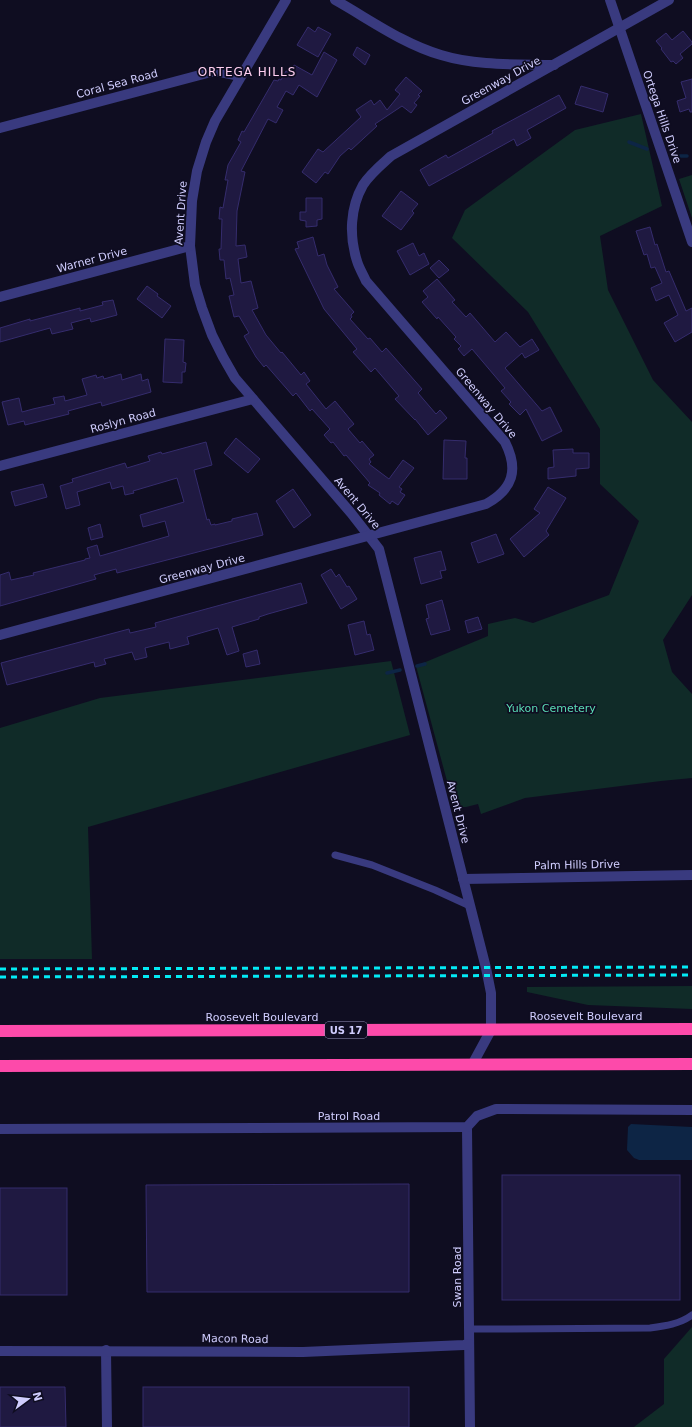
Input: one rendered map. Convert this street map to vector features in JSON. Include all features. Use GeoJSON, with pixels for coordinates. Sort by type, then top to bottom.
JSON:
{"type":"FeatureCollection","features":[{"type":"Feature","properties":{"kind":"highway","name":"Roosevelt Boulevard"},"geometry":{"type":"LineString","coordinates":[[0,1031],[692,1029]]}},
{"type":"Feature","properties":{"kind":"highway"},"geometry":{"type":"LineString","coordinates":[[0,1066],[692,1064]]}},
{"type":"Feature","properties":{"kind":"street","name":"Avent Drive"},"geometry":{"type":"LineString","coordinates":[[286,0],[240,76],[215,121],[206,142],[197,171],[192,201],[190,246],[195,285],[212,336],[235,378],[379,548],[486,968],[491,993],[491,1030],[472,1065]]}},
{"type":"Feature","properties":{"kind":"street"},"geometry":{"type":"LineString","coordinates":[[335,0],[402,38],[440,55],[482,63],[554,65]]}},
{"type":"Feature","properties":{"kind":"street","name":"Ortega Hills Drive"},"geometry":{"type":"LineString","coordinates":[[610,0],[692,242]]}},
{"type":"Feature","properties":{"kind":"street","name":"Greenway Drive"},"geometry":{"type":"LineString","coordinates":[[0,635],[486,504],[498,498],[505,490],[511,478],[513,465],[505,442],[366,281],[357,262],[352,241],[352,219],[357,200],[363,185],[375,170],[391,156],[669,0]]}},
{"type":"Feature","properties":{"kind":"street","name":"Coral Sea Road"},"geometry":{"type":"LineString","coordinates":[[0,128],[215,71],[240,76]]}},
{"type":"Feature","properties":{"kind":"street","name":"Warner Drive"},"geometry":{"type":"LineString","coordinates":[[0,297],[190,246]]}},
{"type":"Feature","properties":{"kind":"street","name":"Roslyn Road"},"geometry":{"type":"LineString","coordinates":[[0,466],[252,399]]}},
{"type":"Feature","properties":{"kind":"street","name":"Palm Hills Drive"},"geometry":{"type":"LineString","coordinates":[[463,879],[692,875]]}},
{"type":"Feature","properties":{"kind":"street"},"geometry":{"type":"LineString","coordinates":[[467,1127],[477,1116],[496,1109],[692,1110]]}},
{"type":"Feature","properties":{"kind":"street","name":"Patrol Road"},"geometry":{"type":"LineString","coordinates":[[0,1129],[467,1127]]}},
{"type":"Feature","properties":{"kind":"street","name":"Swan Road"},"geometry":{"type":"LineString","coordinates":[[467,1127],[470,1427]]}},
{"type":"Feature","properties":{"kind":"street","name":"Macon Road"},"geometry":{"type":"LineString","coordinates":[[0,1351],[106,1350],[303,1352],[469,1344]]}},
{"type":"Feature","properties":{"kind":"street"},"geometry":{"type":"LineString","coordinates":[[106,1350],[107,1427]]}},
{"type":"Feature","properties":{"kind":"lane"},"geometry":{"type":"LineString","coordinates":[[335,855],[372,865],[435,890],[470,906]]}},
{"type":"Feature","properties":{"kind":"lane"},"geometry":{"type":"LineString","coordinates":[[469,1329],[650,1328],[680,1322],[692,1315]]}},
{"type":"Feature","properties":{"kind":"green space","name":"Yukon Cemetery"},"geometry":{"type":"Polygon","coordinates":[[[641,114],[662,206],[600,236],[608,290],[653,380],[692,422],[692,595],[663,640],[672,672],[692,694],[692,778],[525,798],[481,814],[478,804],[466,807],[454,807],[416,666],[488,636],[488,624],[515,618],[533,623],[609,595],[639,521],[600,484],[600,429],[528,312],[452,238],[465,210],[575,130],[641,114]]]}},
{"type":"Feature","properties":{"kind":"green space"},"geometry":{"type":"Polygon","coordinates":[[[692,175],[692,218],[679,179],[692,175]]]}},
{"type":"Feature","properties":{"kind":"green space"},"geometry":{"type":"Polygon","coordinates":[[[391,661],[410,735],[88,827],[92,959],[0,959],[0,728],[100,698],[391,661]]]}},
{"type":"Feature","properties":{"kind":"green space"},"geometry":{"type":"Polygon","coordinates":[[[692,986],[692,1009],[588,1005],[527,992],[527,987],[692,986]]]}},
{"type":"Feature","properties":{"kind":"green space"},"geometry":{"type":"Polygon","coordinates":[[[692,1327],[692,1427],[634,1427],[664,1404],[664,1359],[692,1327]]]}},
{"type":"Feature","properties":{"kind":"water"},"geometry":{"type":"Polygon","coordinates":[[[631,1124],[692,1127],[692,1160],[639,1160],[634,1158],[627,1150],[628,1127],[631,1124]]]}},
{"type":"Feature","properties":{"kind":"building"},"geometry":{"type":"Polygon","coordinates":[[[308,27],[315,32],[318,27],[331,34],[318,57],[297,45],[308,27]]]}},
{"type":"Feature","properties":{"kind":"building"},"geometry":{"type":"Polygon","coordinates":[[[683,31],[692,44],[680,54],[683,58],[676,64],[673,61],[671,62],[656,41],[666,33],[672,40],[683,31]]]}},
{"type":"Feature","properties":{"kind":"building"},"geometry":{"type":"Polygon","coordinates":[[[357,47],[370,55],[365,65],[353,55],[357,47]]]}},
{"type":"Feature","properties":{"kind":"building"},"geometry":{"type":"Polygon","coordinates":[[[324,52],[337,60],[317,97],[299,85],[293,95],[286,91],[277,107],[283,110],[276,123],[268,119],[241,171],[245,172],[237,211],[236,246],[245,245],[247,257],[238,259],[241,283],[251,281],[258,308],[252,310],[266,335],[301,375],[304,372],[310,381],[306,384],[326,409],[335,401],[354,424],[348,429],[360,443],[362,441],[374,455],[369,459],[371,462],[369,464],[389,479],[403,460],[414,468],[399,487],[402,489],[400,492],[405,495],[398,505],[392,501],[390,504],[379,495],[380,493],[368,485],[370,483],[346,455],[344,456],[333,442],[331,443],[324,435],[330,429],[312,409],[310,411],[296,393],[293,396],[266,365],[264,367],[256,357],[244,336],[249,333],[239,316],[234,317],[229,296],[234,295],[230,278],[226,279],[224,260],[220,260],[219,249],[221,249],[222,219],[219,219],[220,207],[223,208],[228,180],[225,180],[228,165],[241,142],[238,140],[242,131],[244,132],[274,80],[281,80],[286,71],[290,73],[294,65],[312,75],[324,52]]]}},
{"type":"Feature","properties":{"kind":"building"},"geometry":{"type":"Polygon","coordinates":[[[406,77],[422,91],[414,103],[417,105],[411,113],[402,106],[375,124],[377,126],[351,150],[349,148],[340,156],[328,174],[325,172],[316,183],[302,172],[318,149],[323,152],[361,117],[356,110],[371,100],[374,105],[380,100],[387,110],[400,94],[395,90],[406,77]]]}},
{"type":"Feature","properties":{"kind":"building"},"geometry":{"type":"Polygon","coordinates":[[[692,79],[692,112],[690,112],[689,109],[680,112],[677,101],[686,98],[681,82],[692,79]]]}},
{"type":"Feature","properties":{"kind":"building"},"geometry":{"type":"Polygon","coordinates":[[[581,86],[608,94],[603,112],[575,104],[581,86]]]}},
{"type":"Feature","properties":{"kind":"building"},"geometry":{"type":"Polygon","coordinates":[[[559,95],[566,108],[527,130],[531,138],[517,146],[514,139],[429,186],[420,170],[446,155],[448,158],[493,133],[492,131],[559,95]]]}},
{"type":"Feature","properties":{"kind":"building"},"geometry":{"type":"Polygon","coordinates":[[[401,191],[418,204],[412,211],[414,213],[401,230],[382,216],[401,191]]]}},
{"type":"Feature","properties":{"kind":"building"},"geometry":{"type":"Polygon","coordinates":[[[306,198],[322,198],[322,219],[317,220],[317,226],[306,227],[306,221],[300,220],[300,212],[306,212],[306,198]]]}},
{"type":"Feature","properties":{"kind":"building"},"geometry":{"type":"Polygon","coordinates":[[[650,227],[655,245],[657,244],[666,272],[669,271],[686,311],[692,308],[692,332],[675,342],[664,323],[678,315],[669,295],[656,301],[651,288],[662,283],[655,267],[651,268],[647,254],[644,255],[636,231],[650,227]]]}},
{"type":"Feature","properties":{"kind":"building"},"geometry":{"type":"Polygon","coordinates":[[[313,237],[318,256],[324,254],[327,265],[338,287],[334,289],[354,312],[350,319],[382,352],[386,348],[422,389],[418,393],[436,414],[440,410],[447,418],[428,435],[415,419],[395,399],[399,396],[375,368],[371,372],[353,352],[357,349],[324,309],[295,249],[299,248],[297,242],[313,237]]]}},
{"type":"Feature","properties":{"kind":"building"},"geometry":{"type":"Polygon","coordinates":[[[413,243],[419,256],[424,253],[429,264],[410,275],[397,251],[413,243]]]}},
{"type":"Feature","properties":{"kind":"building"},"geometry":{"type":"Polygon","coordinates":[[[439,260],[449,270],[439,278],[430,268],[439,260]]]}},
{"type":"Feature","properties":{"kind":"building"},"geometry":{"type":"Polygon","coordinates":[[[437,279],[455,300],[452,302],[466,317],[470,313],[495,342],[506,332],[520,347],[532,339],[539,350],[525,358],[522,353],[505,368],[542,411],[550,407],[562,431],[542,441],[526,409],[520,415],[509,404],[511,402],[501,391],[505,388],[472,349],[464,356],[458,349],[461,346],[454,339],[456,337],[422,302],[428,297],[423,291],[437,279]]]}},
{"type":"Feature","properties":{"kind":"building"},"geometry":{"type":"Polygon","coordinates":[[[147,286],[158,294],[157,296],[171,306],[162,318],[137,299],[147,286]]]}},
{"type":"Feature","properties":{"kind":"building"},"geometry":{"type":"Polygon","coordinates":[[[113,300],[117,315],[91,322],[90,318],[71,323],[73,329],[52,334],[50,328],[0,342],[0,328],[30,319],[30,321],[80,308],[80,311],[103,305],[102,302],[113,300]]]}},
{"type":"Feature","properties":{"kind":"building"},"geometry":{"type":"Polygon","coordinates":[[[165,339],[184,340],[183,362],[186,363],[185,372],[182,372],[182,383],[163,382],[165,339]]]}},
{"type":"Feature","properties":{"kind":"building"},"geometry":{"type":"Polygon","coordinates":[[[121,374],[122,380],[141,374],[142,381],[148,379],[151,392],[102,406],[101,402],[68,411],[69,414],[25,425],[24,421],[8,425],[2,402],[19,398],[22,412],[55,404],[53,398],[64,396],[65,401],[87,395],[82,379],[96,375],[97,378],[103,376],[104,379],[121,374]]]}},
{"type":"Feature","properties":{"kind":"building"},"geometry":{"type":"Polygon","coordinates":[[[236,438],[260,459],[248,473],[224,453],[236,438]]]}},
{"type":"Feature","properties":{"kind":"building"},"geometry":{"type":"Polygon","coordinates":[[[444,440],[466,441],[465,458],[467,458],[467,479],[443,479],[444,440]]]}},
{"type":"Feature","properties":{"kind":"building"},"geometry":{"type":"Polygon","coordinates":[[[206,442],[212,465],[194,470],[207,520],[209,519],[211,525],[215,525],[257,513],[263,535],[117,573],[116,569],[94,575],[96,579],[0,606],[0,575],[9,572],[11,580],[34,575],[33,573],[90,558],[87,548],[97,545],[100,556],[169,536],[165,521],[143,527],[140,515],[184,502],[177,478],[133,491],[134,493],[125,495],[123,486],[112,489],[110,482],[77,492],[80,505],[66,509],[60,486],[73,482],[72,479],[125,463],[127,468],[150,461],[148,456],[161,452],[162,454],[206,442]]]}},
{"type":"Feature","properties":{"kind":"building"},"geometry":{"type":"Polygon","coordinates":[[[573,449],[573,453],[589,453],[589,468],[576,469],[576,476],[548,479],[548,468],[554,467],[553,450],[573,449]]]}},
{"type":"Feature","properties":{"kind":"building"},"geometry":{"type":"Polygon","coordinates":[[[43,484],[47,497],[15,506],[11,492],[43,484]]]}},
{"type":"Feature","properties":{"kind":"building"},"geometry":{"type":"Polygon","coordinates":[[[548,487],[566,498],[546,531],[549,535],[524,557],[510,539],[540,513],[534,509],[548,487]]]}},
{"type":"Feature","properties":{"kind":"building"},"geometry":{"type":"Polygon","coordinates":[[[293,489],[311,515],[294,528],[276,501],[293,489]]]}},
{"type":"Feature","properties":{"kind":"building"},"geometry":{"type":"Polygon","coordinates":[[[100,524],[103,537],[91,540],[88,528],[100,524]]]}},
{"type":"Feature","properties":{"kind":"building"},"geometry":{"type":"Polygon","coordinates":[[[496,534],[504,554],[478,563],[471,543],[496,534]]]}},
{"type":"Feature","properties":{"kind":"building"},"geometry":{"type":"Polygon","coordinates":[[[441,551],[446,570],[440,571],[442,578],[421,584],[414,558],[441,551]]]}},
{"type":"Feature","properties":{"kind":"building"},"geometry":{"type":"Polygon","coordinates":[[[331,569],[336,577],[339,574],[357,599],[341,609],[321,575],[331,569]]]}},
{"type":"Feature","properties":{"kind":"building"},"geometry":{"type":"Polygon","coordinates":[[[301,583],[307,603],[268,614],[259,617],[259,619],[232,627],[239,651],[227,655],[218,628],[187,637],[189,644],[170,649],[169,642],[145,648],[147,657],[135,660],[132,652],[104,659],[106,664],[95,667],[94,662],[7,685],[1,663],[129,629],[130,633],[156,627],[155,623],[301,583]]]}},
{"type":"Feature","properties":{"kind":"building"},"geometry":{"type":"Polygon","coordinates":[[[442,600],[450,630],[431,635],[426,619],[429,618],[426,605],[442,600]]]}},
{"type":"Feature","properties":{"kind":"building"},"geometry":{"type":"Polygon","coordinates":[[[478,617],[482,629],[468,633],[465,621],[478,617]]]}},
{"type":"Feature","properties":{"kind":"building"},"geometry":{"type":"Polygon","coordinates":[[[364,621],[367,635],[370,634],[374,650],[355,655],[348,625],[364,621]]]}},
{"type":"Feature","properties":{"kind":"building"},"geometry":{"type":"Polygon","coordinates":[[[257,650],[260,664],[246,667],[243,654],[257,650]]]}},
{"type":"Feature","properties":{"kind":"building"},"geometry":{"type":"Polygon","coordinates":[[[502,1175],[680,1175],[680,1300],[502,1300],[502,1175]]]}},
{"type":"Feature","properties":{"kind":"building"},"geometry":{"type":"Polygon","coordinates":[[[409,1184],[409,1292],[147,1292],[146,1185],[409,1184]]]}},
{"type":"Feature","properties":{"kind":"building"},"geometry":{"type":"Polygon","coordinates":[[[0,1188],[67,1188],[67,1295],[0,1295],[0,1188]]]}},
{"type":"Feature","properties":{"kind":"building"},"geometry":{"type":"Polygon","coordinates":[[[0,1387],[65,1387],[66,1427],[0,1427],[0,1387]]]}},
{"type":"Feature","properties":{"kind":"building"},"geometry":{"type":"Polygon","coordinates":[[[143,1387],[409,1387],[409,1427],[143,1427],[143,1387]]]}},
{"type":"Feature","properties":{"kind":"waterway"},"geometry":{"type":"LineString","coordinates":[[629,142],[647,149]]}},
{"type":"Feature","properties":{"kind":"waterway"},"geometry":{"type":"LineString","coordinates":[[673,156],[687,156]]}},
{"type":"Feature","properties":{"kind":"waterway"},"geometry":{"type":"LineString","coordinates":[[417,666],[425,664]]}},
{"type":"Feature","properties":{"kind":"waterway"},"geometry":{"type":"LineString","coordinates":[[387,673],[400,670]]}},
{"type":"Feature","properties":{"kind":"railway"},"geometry":{"type":"LineString","coordinates":[[0,969],[692,967]]}},
{"type":"Feature","properties":{"kind":"railway"},"geometry":{"type":"LineString","coordinates":[[0,977],[692,975]]}},
{"type":"Feature","properties":{"kind":"district","name":"ORTEGA HILLS"},"geometry":{"type":"Point","coordinates":[247,72]}}]}
